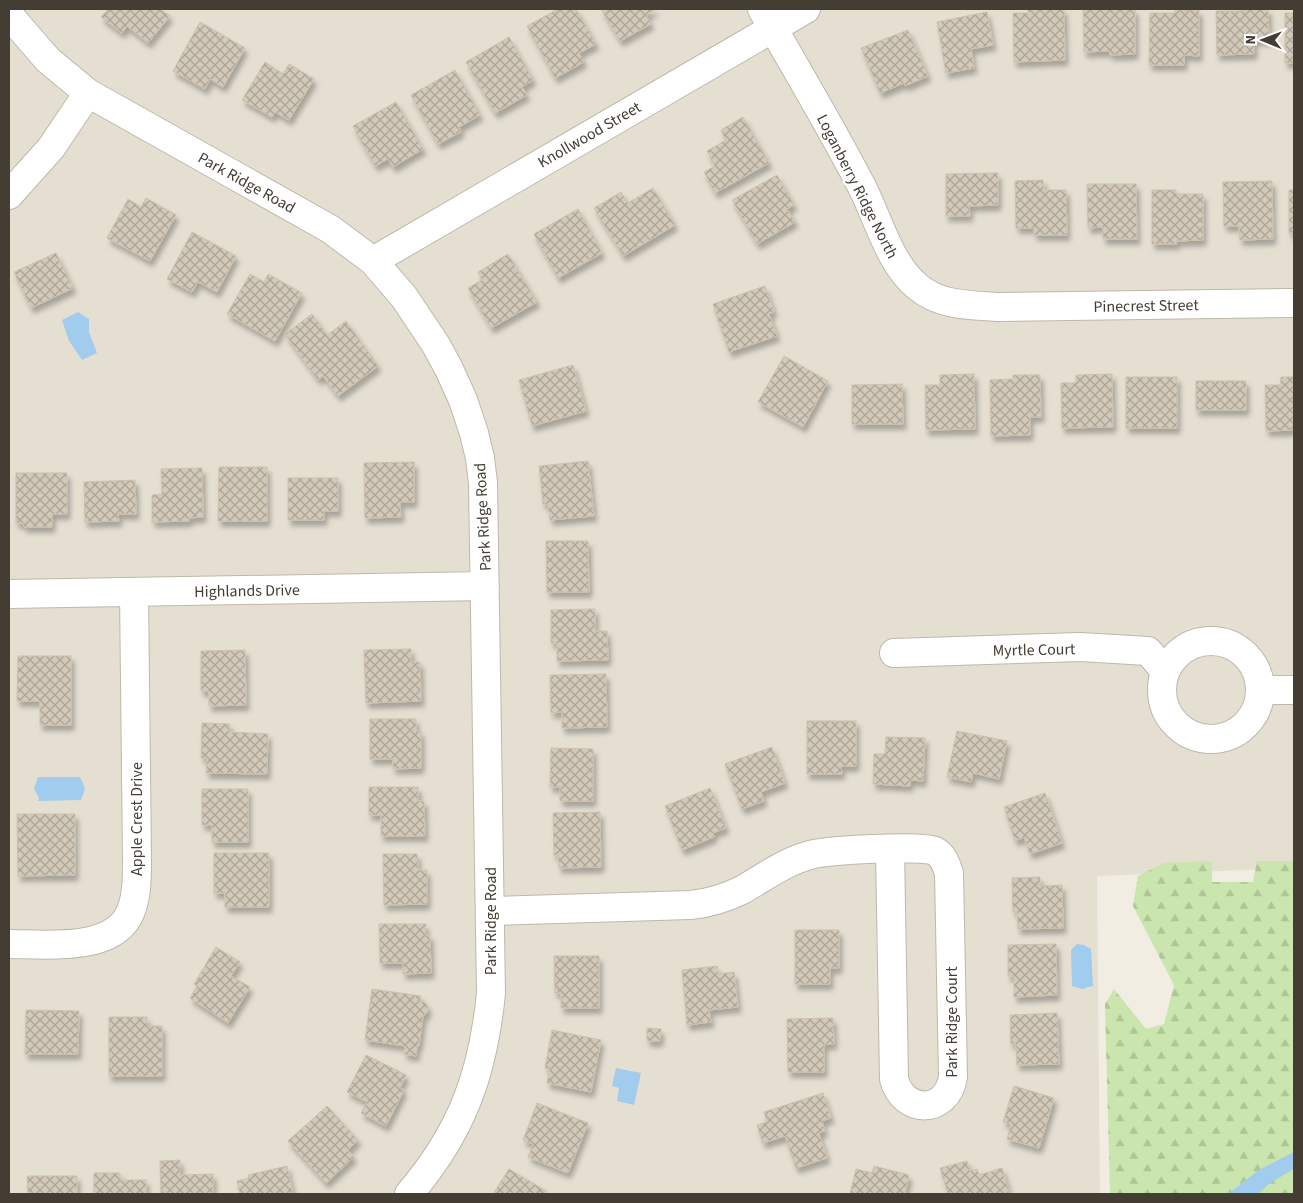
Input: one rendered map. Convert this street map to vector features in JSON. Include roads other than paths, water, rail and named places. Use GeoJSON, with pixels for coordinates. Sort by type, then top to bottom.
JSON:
{"type":"FeatureCollection","features":[{"type":"Feature","properties":{"kind":"street","name":"Knollwood Street"},"geometry":{"type":"LineString","coordinates":[[373,260],[767,18],[806,9]]}},
{"type":"Feature","properties":{"kind":"street","name":"Park Ridge Road"},"geometry":{"type":"LineString","coordinates":[[9,15],[48,60],[88,93],[330,229],[373,260],[404,297],[436,345],[462,400],[480,458],[483,482],[491,994],[488,1028],[473,1086],[463,1112],[446,1144],[427,1173],[408,1194]]}},
{"type":"Feature","properties":{"kind":"street","name":"Loganberry Ridge North"},"geometry":{"type":"LineString","coordinates":[[767,18],[861,186],[897,263],[906,276],[925,292],[945,301],[957,304],[998,307]]}},
{"type":"Feature","properties":{"kind":"street"},"geometry":{"type":"LineString","coordinates":[[9,195],[51,148],[88,93]]}},
{"type":"Feature","properties":{"kind":"street","name":"Pinecrest Street"},"geometry":{"type":"LineString","coordinates":[[998,307],[1294,303]]}},
{"type":"Feature","properties":{"kind":"street","name":"Highlands Drive"},"geometry":{"type":"LineString","coordinates":[[9,594],[485,586]]}},
{"type":"Feature","properties":{"kind":"street","name":"Apple Crest Drive"},"geometry":{"type":"LineString","coordinates":[[9,944],[85,942],[116,931],[129,915],[136,889],[137,860],[134,592]]}},
{"type":"Feature","properties":{"kind":"street"},"geometry":{"type":"LineString","coordinates":[[1212,640],[1231,644],[1247,655],[1258,671],[1262,690],[1258,710],[1247,726],[1230,737],[1211,741],[1192,737],[1176,726],[1165,710],[1162,690],[1165,671],[1176,655],[1192,644],[1212,640]]}},
{"type":"Feature","properties":{"kind":"street","name":"Myrtle Court"},"geometry":{"type":"LineString","coordinates":[[894,652],[1080,648],[1148,651],[1165,671]]}},
{"type":"Feature","properties":{"kind":"street"},"geometry":{"type":"LineString","coordinates":[[1262,690],[1294,690]]}},
{"type":"Feature","properties":{"kind":"street","name":"Park Ridge Court"},"geometry":{"type":"LineString","coordinates":[[491,911],[675,907],[700,904],[724,898],[742,890],[782,865],[811,854],[832,851],[890,849],[927,849],[935,851],[942,856],[949,873],[953,1077],[946,1095],[941,1100],[931,1104],[919,1105],[908,1101],[896,1088],[894,1078],[890,849]]}},
{"type":"Feature","properties":{"kind":"water"},"geometry":{"type":"Polygon","coordinates":[[[78,312],[89,319],[89,332],[97,353],[82,360],[69,341],[62,320],[78,312]]]}},
{"type":"Feature","properties":{"kind":"water"},"geometry":{"type":"Polygon","coordinates":[[[38,777],[80,777],[85,788],[81,800],[38,801],[39,798],[34,789],[38,777]]]}},
{"type":"Feature","properties":{"kind":"water"},"geometry":{"type":"Polygon","coordinates":[[[1077,944],[1091,949],[1093,986],[1082,989],[1072,986],[1071,950],[1077,944]]]}},
{"type":"Feature","properties":{"kind":"water"},"geometry":{"type":"Polygon","coordinates":[[[616,1068],[641,1073],[634,1105],[617,1101],[619,1088],[612,1086],[616,1068]]]}},
{"type":"Feature","properties":{"kind":"water"},"geometry":{"type":"Polygon","coordinates":[[[1294,1152],[1294,1169],[1270,1183],[1258,1194],[1228,1194],[1259,1170],[1294,1152]]]}}]}
